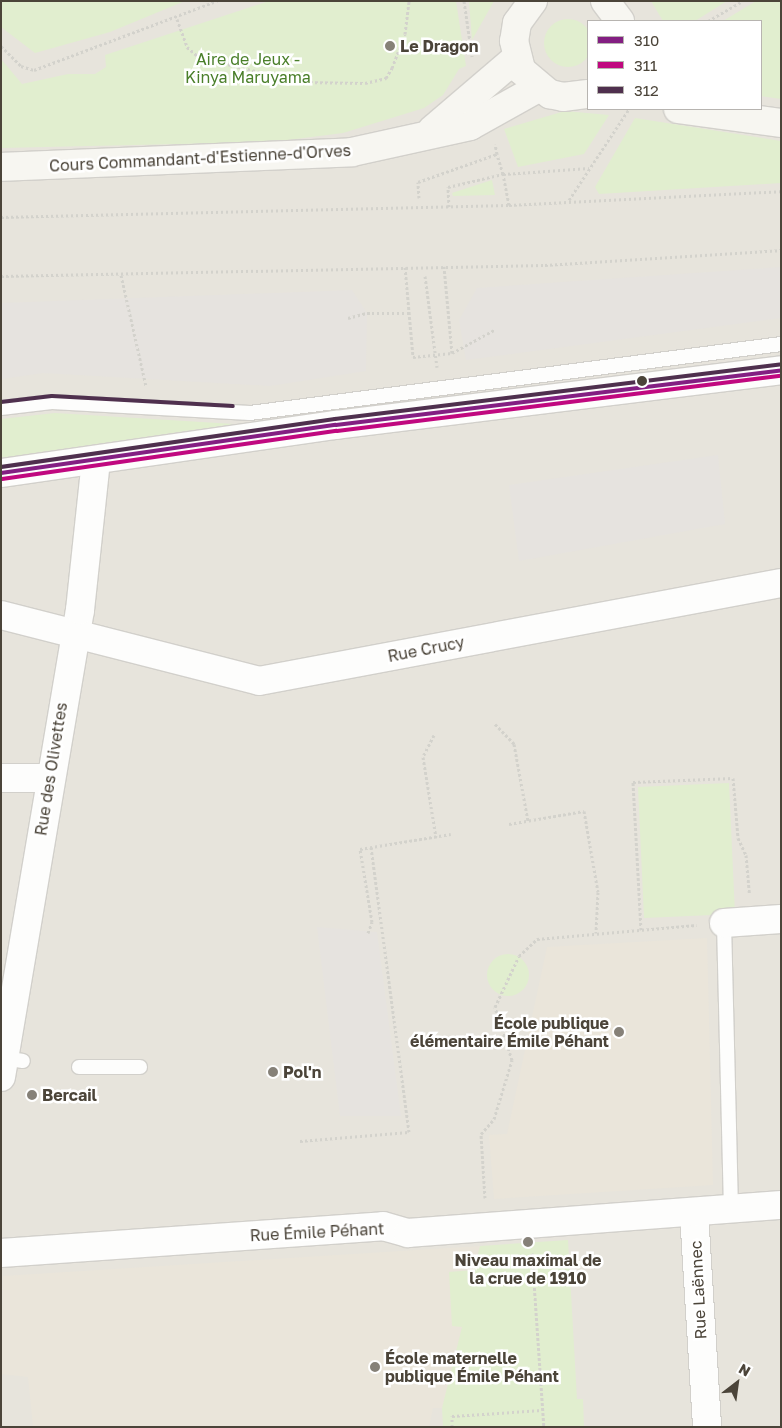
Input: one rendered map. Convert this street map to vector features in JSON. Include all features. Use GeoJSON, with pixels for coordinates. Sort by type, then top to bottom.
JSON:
{"type":"FeatureCollection","features":[{"type":"Feature","properties":{"kind":"main road"},"geometry":{"type":"LineString","coordinates":[[533,1],[517,23],[514,41],[516,58],[538,88],[563,97],[587,94]]}},
{"type":"Feature","properties":{"kind":"main road","name":"Cours Commandant-d'Estienne-d'Orves"},"geometry":{"type":"LineString","coordinates":[[426,134],[516,58]]}},
{"type":"Feature","properties":{"kind":"main road","name":"Cours Commandant-d'Estienne-d'Orves"},"geometry":{"type":"LineString","coordinates":[[1,167],[297,157],[352,152],[487,119],[538,88]]}},
{"type":"Feature","properties":{"kind":"main road"},"geometry":{"type":"LineString","coordinates":[[698,110],[717,111],[781,123]]}},
{"type":"Feature","properties":{"kind":"street"},"geometry":{"type":"LineString","coordinates":[[1,473],[96,461],[336,425],[781,370]]}},
{"type":"Feature","properties":{"kind":"street","name":"Rue des Olivettes"},"geometry":{"type":"LineString","coordinates":[[10,1065],[49,778],[75,632],[97,480],[96,461]]}},
{"type":"Feature","properties":{"kind":"street","name":"Rue Crucy"},"geometry":{"type":"LineString","coordinates":[[1,615],[75,632],[259,680],[781,583]]}},
{"type":"Feature","properties":{"kind":"street"},"geometry":{"type":"LineString","coordinates":[[1,778],[49,778]]}},
{"type":"Feature","properties":{"kind":"street"},"geometry":{"type":"LineString","coordinates":[[724,923],[781,919]]}},
{"type":"Feature","properties":{"kind":"street","name":"Rue Émile Péhant"},"geometry":{"type":"LineString","coordinates":[[1,1253],[383,1226],[408,1233],[531,1224],[598,1216],[694,1213],[781,1205]]}},
{"type":"Feature","properties":{"kind":"street","name":"Rue Laënnec"},"geometry":{"type":"LineString","coordinates":[[694,1213],[707,1427]]}},
{"type":"Feature","properties":{"kind":"lane"},"geometry":{"type":"LineString","coordinates":[[1,408],[52,402],[250,413],[781,344]]}},
{"type":"Feature","properties":{"kind":"lane"},"geometry":{"type":"LineString","coordinates":[[724,923],[731,1209]]}},
{"type":"Feature","properties":{"kind":"lane"},"geometry":{"type":"LineString","coordinates":[[79,1067],[140,1067]]}},
{"type":"Feature","properties":{"kind":"path"},"geometry":{"type":"LineString","coordinates":[[1,46],[21,66],[34,70],[176,19],[217,1]]}},
{"type":"Feature","properties":{"kind":"path"},"geometry":{"type":"LineString","coordinates":[[176,19],[187,47],[199,57],[316,85],[339,80],[365,84],[386,78],[392,68],[405,34],[409,1]]}},
{"type":"Feature","properties":{"kind":"path"},"geometry":{"type":"LineString","coordinates":[[710,20],[742,1]]}},
{"type":"Feature","properties":{"kind":"path"},"geometry":{"type":"LineString","coordinates":[[569,200],[628,110]]}},
{"type":"Feature","properties":{"kind":"path"},"geometry":{"type":"LineString","coordinates":[[497,154],[509,205]]}},
{"type":"Feature","properties":{"kind":"path"},"geometry":{"type":"LineString","coordinates":[[419,198],[418,182],[480,158]]}},
{"type":"Feature","properties":{"kind":"path"},"geometry":{"type":"LineString","coordinates":[[449,207],[448,188],[503,174],[589,168]]}},
{"type":"Feature","properties":{"kind":"path"},"geometry":{"type":"LineString","coordinates":[[1,217],[509,205],[569,200],[781,191]]}},
{"type":"Feature","properties":{"kind":"path"},"geometry":{"type":"LineString","coordinates":[[1,276],[545,265],[781,250]]}},
{"type":"Feature","properties":{"kind":"path"},"geometry":{"type":"LineString","coordinates":[[444,266],[452,353]]}},
{"type":"Feature","properties":{"kind":"path"},"geometry":{"type":"LineString","coordinates":[[405,267],[413,357],[452,353],[494,330]]}},
{"type":"Feature","properties":{"kind":"path"},"geometry":{"type":"LineString","coordinates":[[120,275],[147,390]]}},
{"type":"Feature","properties":{"kind":"path"},"geometry":{"type":"LineString","coordinates":[[425,276],[436,355]]}},
{"type":"Feature","properties":{"kind":"path"},"geometry":{"type":"LineString","coordinates":[[348,318],[367,313],[409,313]]}},
{"type":"Feature","properties":{"kind":"path"},"geometry":{"type":"LineString","coordinates":[[495,724],[514,744],[528,821]]}},
{"type":"Feature","properties":{"kind":"path"},"geometry":{"type":"LineString","coordinates":[[434,735],[423,757],[436,837]]}},
{"type":"Feature","properties":{"kind":"path"},"geometry":{"type":"LineString","coordinates":[[640,930],[633,782],[733,778],[738,838],[746,855],[752,921]]}},
{"type":"Feature","properties":{"kind":"path"},"geometry":{"type":"LineString","coordinates":[[509,824],[584,811],[598,892],[596,933]]}},
{"type":"Feature","properties":{"kind":"path"},"geometry":{"type":"LineString","coordinates":[[368,933],[372,922],[360,849],[451,834]]}},
{"type":"Feature","properties":{"kind":"path"},"geometry":{"type":"LineString","coordinates":[[300,1141],[409,1132],[371,847]]}},
{"type":"Feature","properties":{"kind":"path"},"geometry":{"type":"LineString","coordinates":[[486,1206],[481,1134],[494,1119],[512,1060],[495,1007],[519,956],[537,939],[724,923]]}},
{"type":"Feature","properties":{"kind":"path"},"geometry":{"type":"LineString","coordinates":[[531,1224],[544,1427]]}},
{"type":"Feature","properties":{"kind":"path"},"geometry":{"type":"LineString","coordinates":[[452,1427],[452,1416],[542,1410]]}},
{"type":"Feature","properties":{"kind":"shaded area"},"geometry":{"type":"Polygon","coordinates":[[[1,1],[781,1],[781,1427],[1,1427],[1,1]]]}},
{"type":"Feature","properties":{"kind":"shaded area"},"geometry":{"type":"Polygon","coordinates":[[[781,267],[781,318],[466,360],[459,320],[477,288],[781,267]]]}},
{"type":"Feature","properties":{"kind":"shaded area"},"geometry":{"type":"Polygon","coordinates":[[[352,290],[367,313],[366,371],[270,386],[43,373],[1,379],[1,303],[352,290]]]}},
{"type":"Feature","properties":{"kind":"shaded area"},"geometry":{"type":"Polygon","coordinates":[[[718,455],[725,524],[519,561],[509,485],[718,455]]]}},
{"type":"Feature","properties":{"kind":"shaded area"},"geometry":{"type":"Polygon","coordinates":[[[317,927],[377,932],[401,1116],[340,1116],[317,927]]]}},
{"type":"Feature","properties":{"kind":"shaded area","name":"École publique élémentaire Émile Péhant"},"geometry":{"type":"Polygon","coordinates":[[[707,938],[713,1185],[494,1199],[489,1135],[507,1134],[547,947],[707,938]]]}},
{"type":"Feature","properties":{"kind":"shaded area"},"geometry":{"type":"Polygon","coordinates":[[[480,1246],[474,1270],[449,1272],[462,1327],[444,1408],[433,1408],[429,1427],[33,1427],[28,1377],[1,1374],[3,1276],[480,1246]]]}},
{"type":"Feature","properties":{"kind":"green space"},"geometry":{"type":"Polygon","coordinates":[[[1,1],[185,1],[110,32],[35,53],[1,27],[1,1]]]}},
{"type":"Feature","properties":{"kind":"green space","name":"Aire de Jeux - Kinya Maruyama"},"geometry":{"type":"Polygon","coordinates":[[[269,1],[456,1],[466,66],[459,69],[443,95],[424,108],[343,133],[272,142],[1,148],[1,59],[22,84],[68,74],[95,74],[106,67],[105,55],[269,1]]]}},
{"type":"Feature","properties":{"kind":"green space"},"geometry":{"type":"Polygon","coordinates":[[[469,1],[494,1],[472,40],[469,1]]]}},
{"type":"Feature","properties":{"kind":"green space"},"geometry":{"type":"Polygon","coordinates":[[[651,1],[727,1],[697,20],[662,20],[651,1]]]}},
{"type":"Feature","properties":{"kind":"green space"},"geometry":{"type":"Polygon","coordinates":[[[756,1],[781,1],[781,99],[762,96],[762,20],[725,20],[756,1]]]}},
{"type":"Feature","properties":{"kind":"green space"},"geometry":{"type":"Polygon","coordinates":[[[563,19],[573,19],[587,29],[587,57],[585,60],[573,67],[563,67],[551,60],[544,48],[544,38],[551,26],[563,19]]]}},
{"type":"Feature","properties":{"kind":"green space"},"geometry":{"type":"Polygon","coordinates":[[[565,111],[609,115],[584,154],[518,167],[504,129],[565,111]]]}},
{"type":"Feature","properties":{"kind":"green space"},"geometry":{"type":"Polygon","coordinates":[[[635,118],[781,141],[781,183],[599,194],[595,187],[635,118]]]}},
{"type":"Feature","properties":{"kind":"green space"},"geometry":{"type":"Polygon","coordinates":[[[492,180],[495,195],[453,196],[452,193],[492,180]]]}},
{"type":"Feature","properties":{"kind":"green space"},"geometry":{"type":"Polygon","coordinates":[[[55,413],[234,424],[1,458],[1,419],[55,413]]]}},
{"type":"Feature","properties":{"kind":"green space"},"geometry":{"type":"Polygon","coordinates":[[[729,783],[735,914],[644,918],[638,787],[729,783]]]}},
{"type":"Feature","properties":{"kind":"green space"},"geometry":{"type":"Polygon","coordinates":[[[508,954],[523,960],[529,975],[523,990],[508,996],[493,990],[487,975],[493,960],[508,954]]]}},
{"type":"Feature","properties":{"kind":"green space"},"geometry":{"type":"Polygon","coordinates":[[[568,1240],[577,1399],[583,1399],[584,1427],[443,1427],[442,1408],[462,1327],[452,1326],[449,1272],[474,1270],[480,1246],[568,1240]]]}},
{"type":"Feature","properties":{"kind":"transit line","name":"312"},"geometry":{"type":"LineString","coordinates":[[1,467],[335,419],[780,364]]}},
{"type":"Feature","properties":{"kind":"transit line","name":"310"},"geometry":{"type":"LineString","coordinates":[[1,473],[336,425],[781,370]]}},
{"type":"Feature","properties":{"kind":"transit line","name":"311"},"geometry":{"type":"LineString","coordinates":[[2,479],[337,431],[781,376]]}},
{"type":"Feature","properties":{"kind":"transit line","name":"312"},"geometry":{"type":"LineString","coordinates":[[1,402],[52,396],[233,406]]}},
{"type":"Feature","properties":{"kind":"place","name":"Le Dragon"},"geometry":{"type":"Point","coordinates":[390,46]}},
{"type":"Feature","properties":{"kind":"place","name":"École publique élémentaire Émile Péhant"},"geometry":{"type":"Point","coordinates":[619,1032]}},
{"type":"Feature","properties":{"kind":"place","name":"Pol'n"},"geometry":{"type":"Point","coordinates":[273,1072]}},
{"type":"Feature","properties":{"kind":"place","name":"Bercail"},"geometry":{"type":"Point","coordinates":[32,1095]}},
{"type":"Feature","properties":{"kind":"place","name":"Niveau maximal de la crue de 1910"},"geometry":{"type":"Point","coordinates":[528,1242]}},
{"type":"Feature","properties":{"kind":"place","name":"École maternelle publique Émile Péhant"},"geometry":{"type":"Point","coordinates":[375,1367]}}]}
